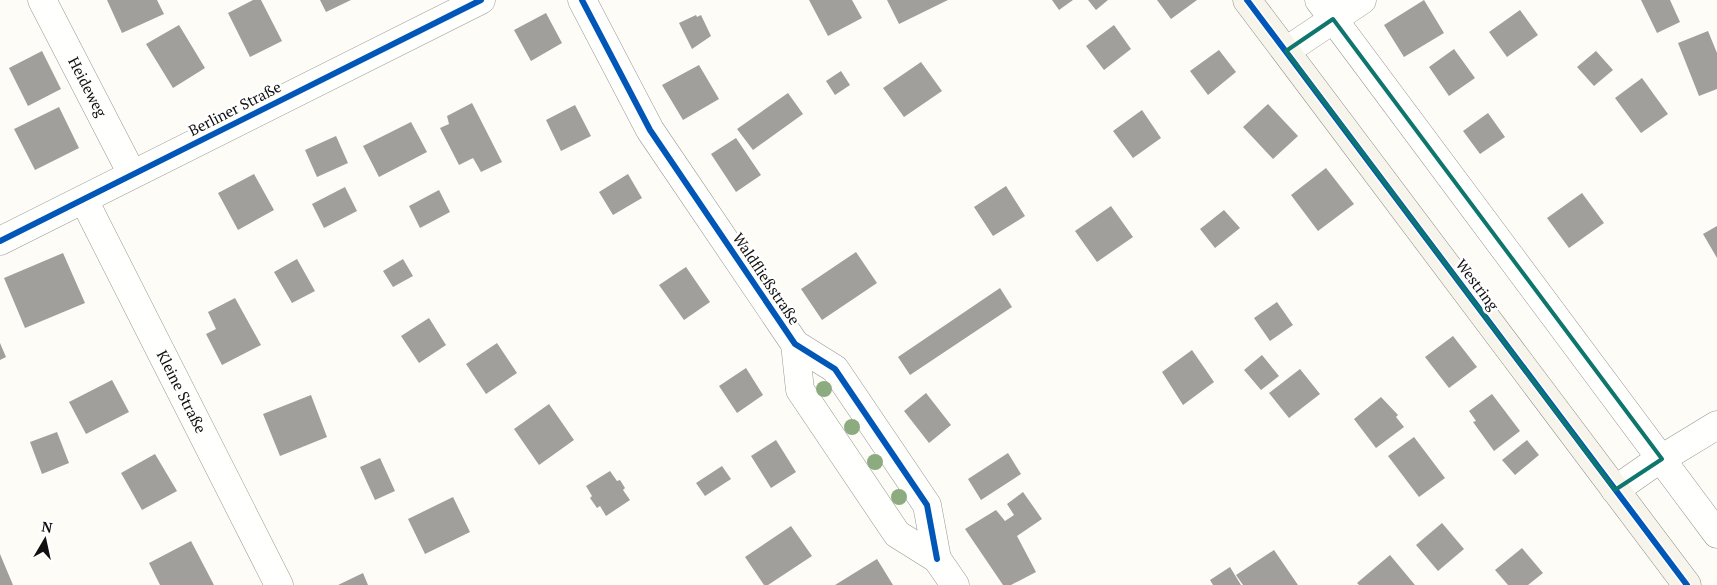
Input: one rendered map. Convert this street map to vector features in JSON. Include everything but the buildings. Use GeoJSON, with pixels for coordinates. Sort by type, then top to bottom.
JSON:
{"type":"FeatureCollection","features":[{"type":"Feature","properties":{"kind":"street","name":"Heideweg"},"geometry":{"type":"LineString","coordinates":[[42,0],[132,174]]}},
{"type":"Feature","properties":{"kind":"street","name":"Berliner Straße"},"geometry":{"type":"LineString","coordinates":[[0,241],[481,0]]}},
{"type":"Feature","properties":{"kind":"street","name":"Waldfließstraße"},"geometry":{"type":"LineString","coordinates":[[582,0],[650,130],[795,344],[835,369],[927,505],[937,559]]}},
{"type":"Feature","properties":{"kind":"street","name":"Westring"},"geometry":{"type":"LineString","coordinates":[[1247,0],[1687,585]]}},
{"type":"Feature","properties":{"kind":"street"},"geometry":{"type":"LineString","coordinates":[[1286,51],[1326,10],[1362,0]]}},
{"type":"Feature","properties":{"kind":"street"},"geometry":{"type":"LineString","coordinates":[[1326,10],[1717,534]]}},
{"type":"Feature","properties":{"kind":"street","name":"Kleine Straße"},"geometry":{"type":"LineString","coordinates":[[84,200],[279,585]]}},
{"type":"Feature","properties":{"kind":"street","name":"Waldfließstraße"},"geometry":{"type":"LineString","coordinates":[[795,344],[800,390],[897,534],[937,559],[955,585]]}},
{"type":"Feature","properties":{"kind":"street"},"geometry":{"type":"LineString","coordinates":[[1615,490],[1717,425]]}},
{"type":"Feature","properties":{"kind":"highlighted area"},"geometry":{"type":"Polygon","coordinates":[[[1333,19],[1662,459],[1615,490],[1286,51],[1333,19]]]}},
{"type":"Feature","properties":{"kind":"cycle path"},"geometry":{"type":"LineString","coordinates":[[0,241],[481,0]]}},
{"type":"Feature","properties":{"kind":"cycle path"},"geometry":{"type":"LineString","coordinates":[[582,0],[650,130],[795,344],[835,369],[927,505],[937,559]]}},
{"type":"Feature","properties":{"kind":"cycle path"},"geometry":{"type":"LineString","coordinates":[[1247,0],[1687,585]]}}]}
